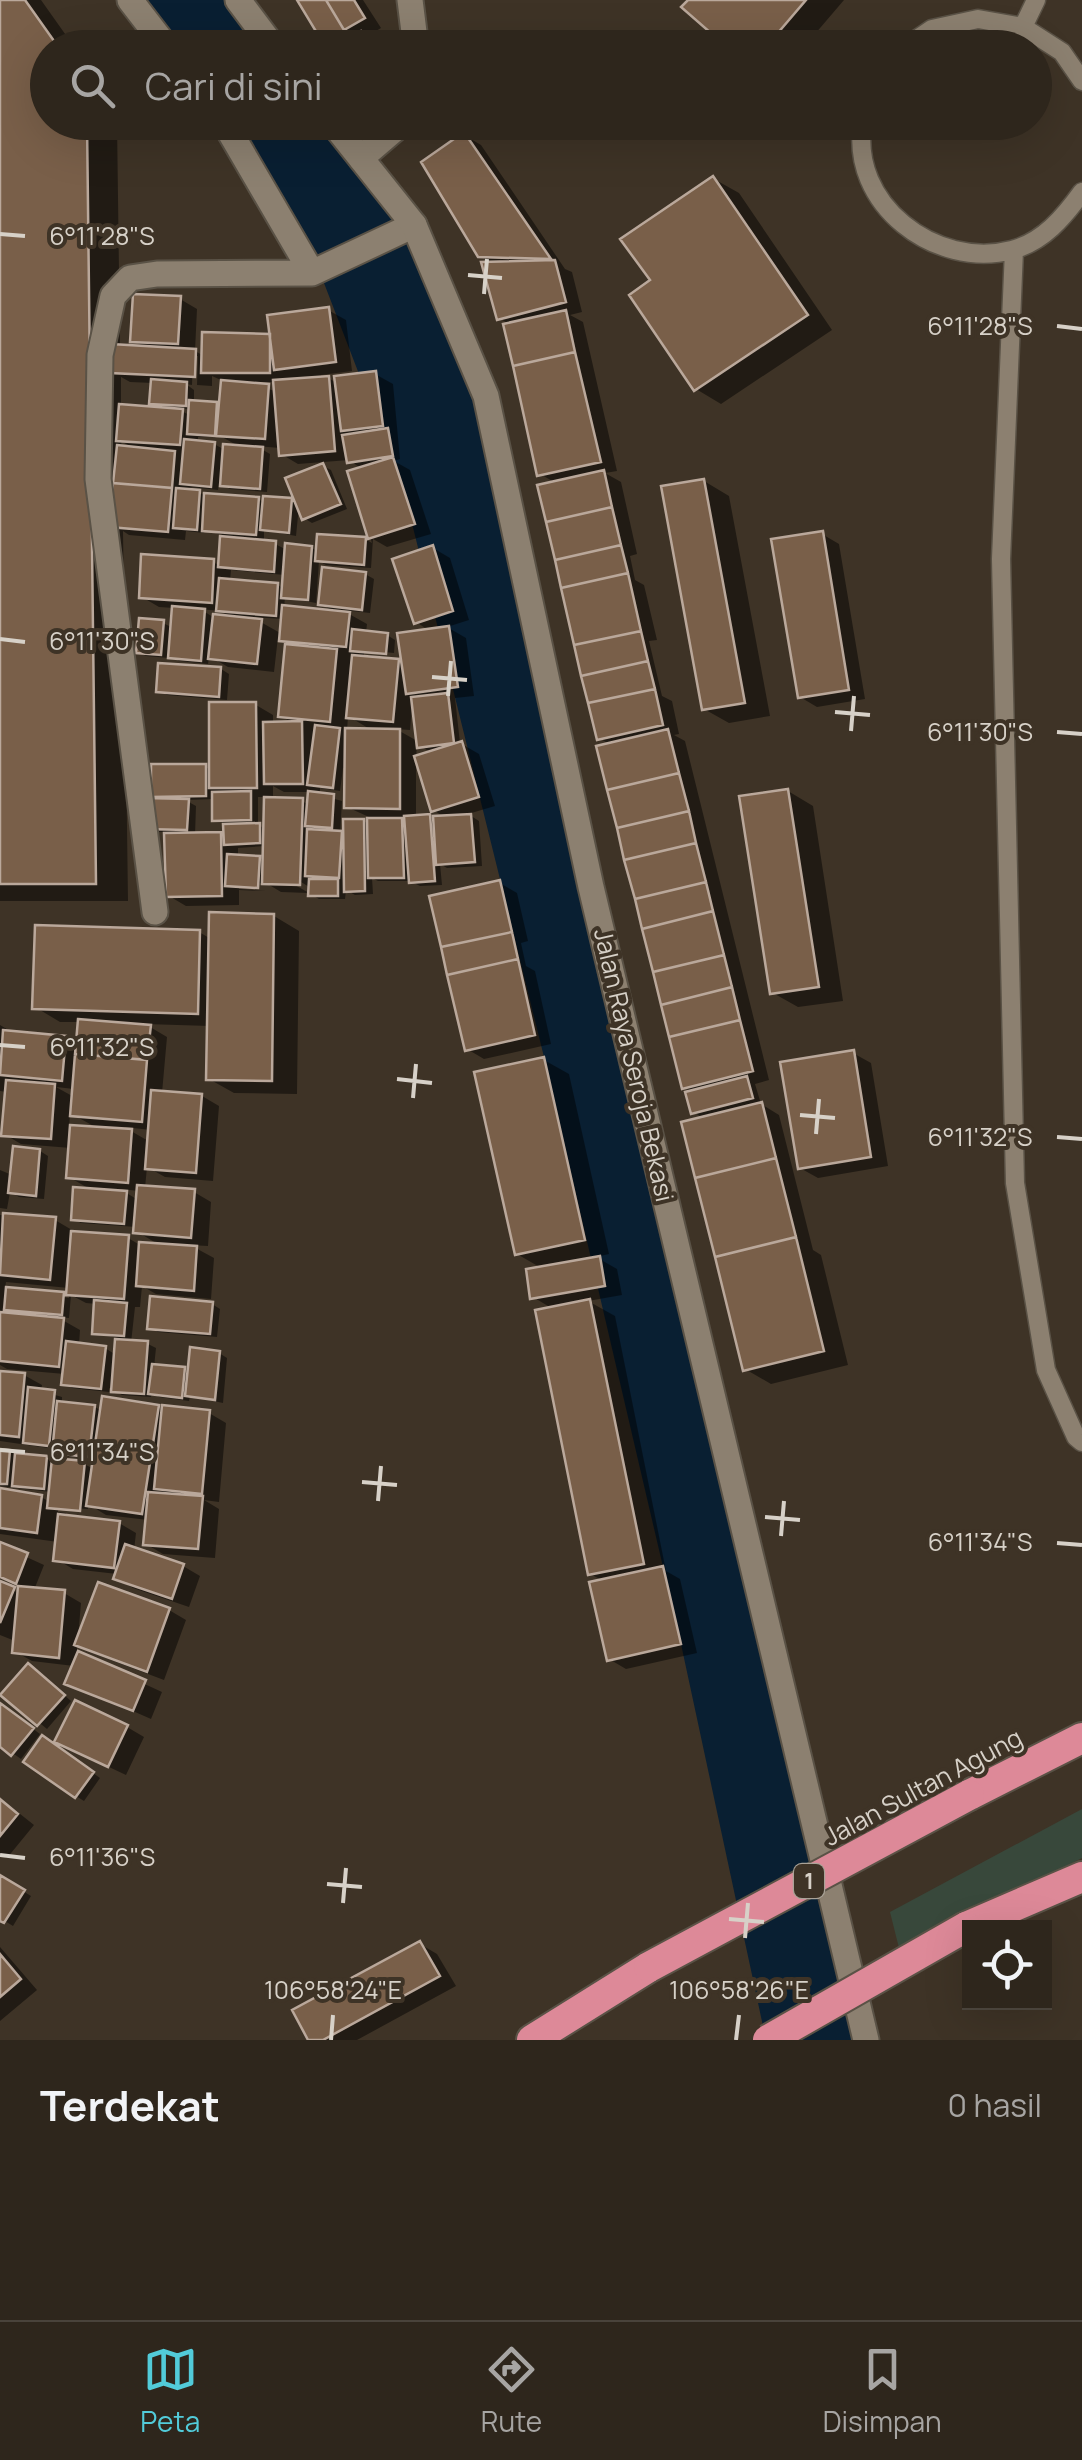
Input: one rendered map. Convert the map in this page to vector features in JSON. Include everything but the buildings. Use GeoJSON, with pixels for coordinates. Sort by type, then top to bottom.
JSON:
{"type":"FeatureCollection","features":[{"type":"Feature","properties":{"kind":"highway","name":"Jalan Sultan Agung"},"geometry":{"type":"LineString","coordinates":[[532,2040],[649,1968],[1082,1738]]}},
{"type":"Feature","properties":{"kind":"highway"},"geometry":{"type":"LineString","coordinates":[[768,2040],[966,1928],[1082,1877]]}},
{"type":"Feature","properties":{"kind":"street"},"geometry":{"type":"LineString","coordinates":[[130,0],[153,30]]}},
{"type":"Feature","properties":{"kind":"street"},"geometry":{"type":"LineString","coordinates":[[238,0],[260,30]]}},
{"type":"Feature","properties":{"kind":"street"},"geometry":{"type":"LineString","coordinates":[[410,0],[414,30]]}},
{"type":"Feature","properties":{"kind":"street"},"geometry":{"type":"LineString","coordinates":[[235,140],[316,271]]}},
{"type":"Feature","properties":{"kind":"street","name":"Jalan Raya Seroja Bekasi"},"geometry":{"type":"LineString","coordinates":[[346,140],[414,225],[486,396],[591,887],[866,2040]]}},
{"type":"Feature","properties":{"kind":"street"},"geometry":{"type":"LineString","coordinates":[[361,158],[382,140]]}},
{"type":"Feature","properties":{"kind":"street"},"geometry":{"type":"LineString","coordinates":[[154,912],[98,479],[100,355],[113,296],[130,278],[202,272],[316,271],[414,225]]}},
{"type":"Feature","properties":{"kind":"lane"},"geometry":{"type":"LineString","coordinates":[[1023,27],[1036,0]]}},
{"type":"Feature","properties":{"kind":"lane"},"geometry":{"type":"LineString","coordinates":[[931,30],[978,19],[1028,30]]}},
{"type":"Feature","properties":{"kind":"lane"},"geometry":{"type":"LineString","coordinates":[[1052,46],[1062,52],[1082,81]]}},
{"type":"Feature","properties":{"kind":"lane"},"geometry":{"type":"LineString","coordinates":[[862,140],[869,179],[892,216],[928,243],[970,254],[1014,250],[1057,226],[1082,192]]}},
{"type":"Feature","properties":{"kind":"lane"},"geometry":{"type":"LineString","coordinates":[[1014,250],[1001,558],[1014,1183],[1046,1370],[1076,1437],[1082,1442]]}},
{"type":"Feature","properties":{"kind":"green space"},"geometry":{"type":"Polygon","coordinates":[[[1082,1809],[1082,1858],[900,1952],[890,1912],[1082,1809]]]}},
{"type":"Feature","properties":{"kind":"water"},"geometry":{"type":"Polygon","coordinates":[[[130,0],[244,0],[267,30],[154,30],[130,0]]]}},
{"type":"Feature","properties":{"kind":"water"},"geometry":{"type":"Polygon","coordinates":[[[236,140],[350,140],[414,225],[486,396],[865,2040],[766,2040],[681,1644],[544,1057],[404,491],[319,270],[236,140]]]}}]}
